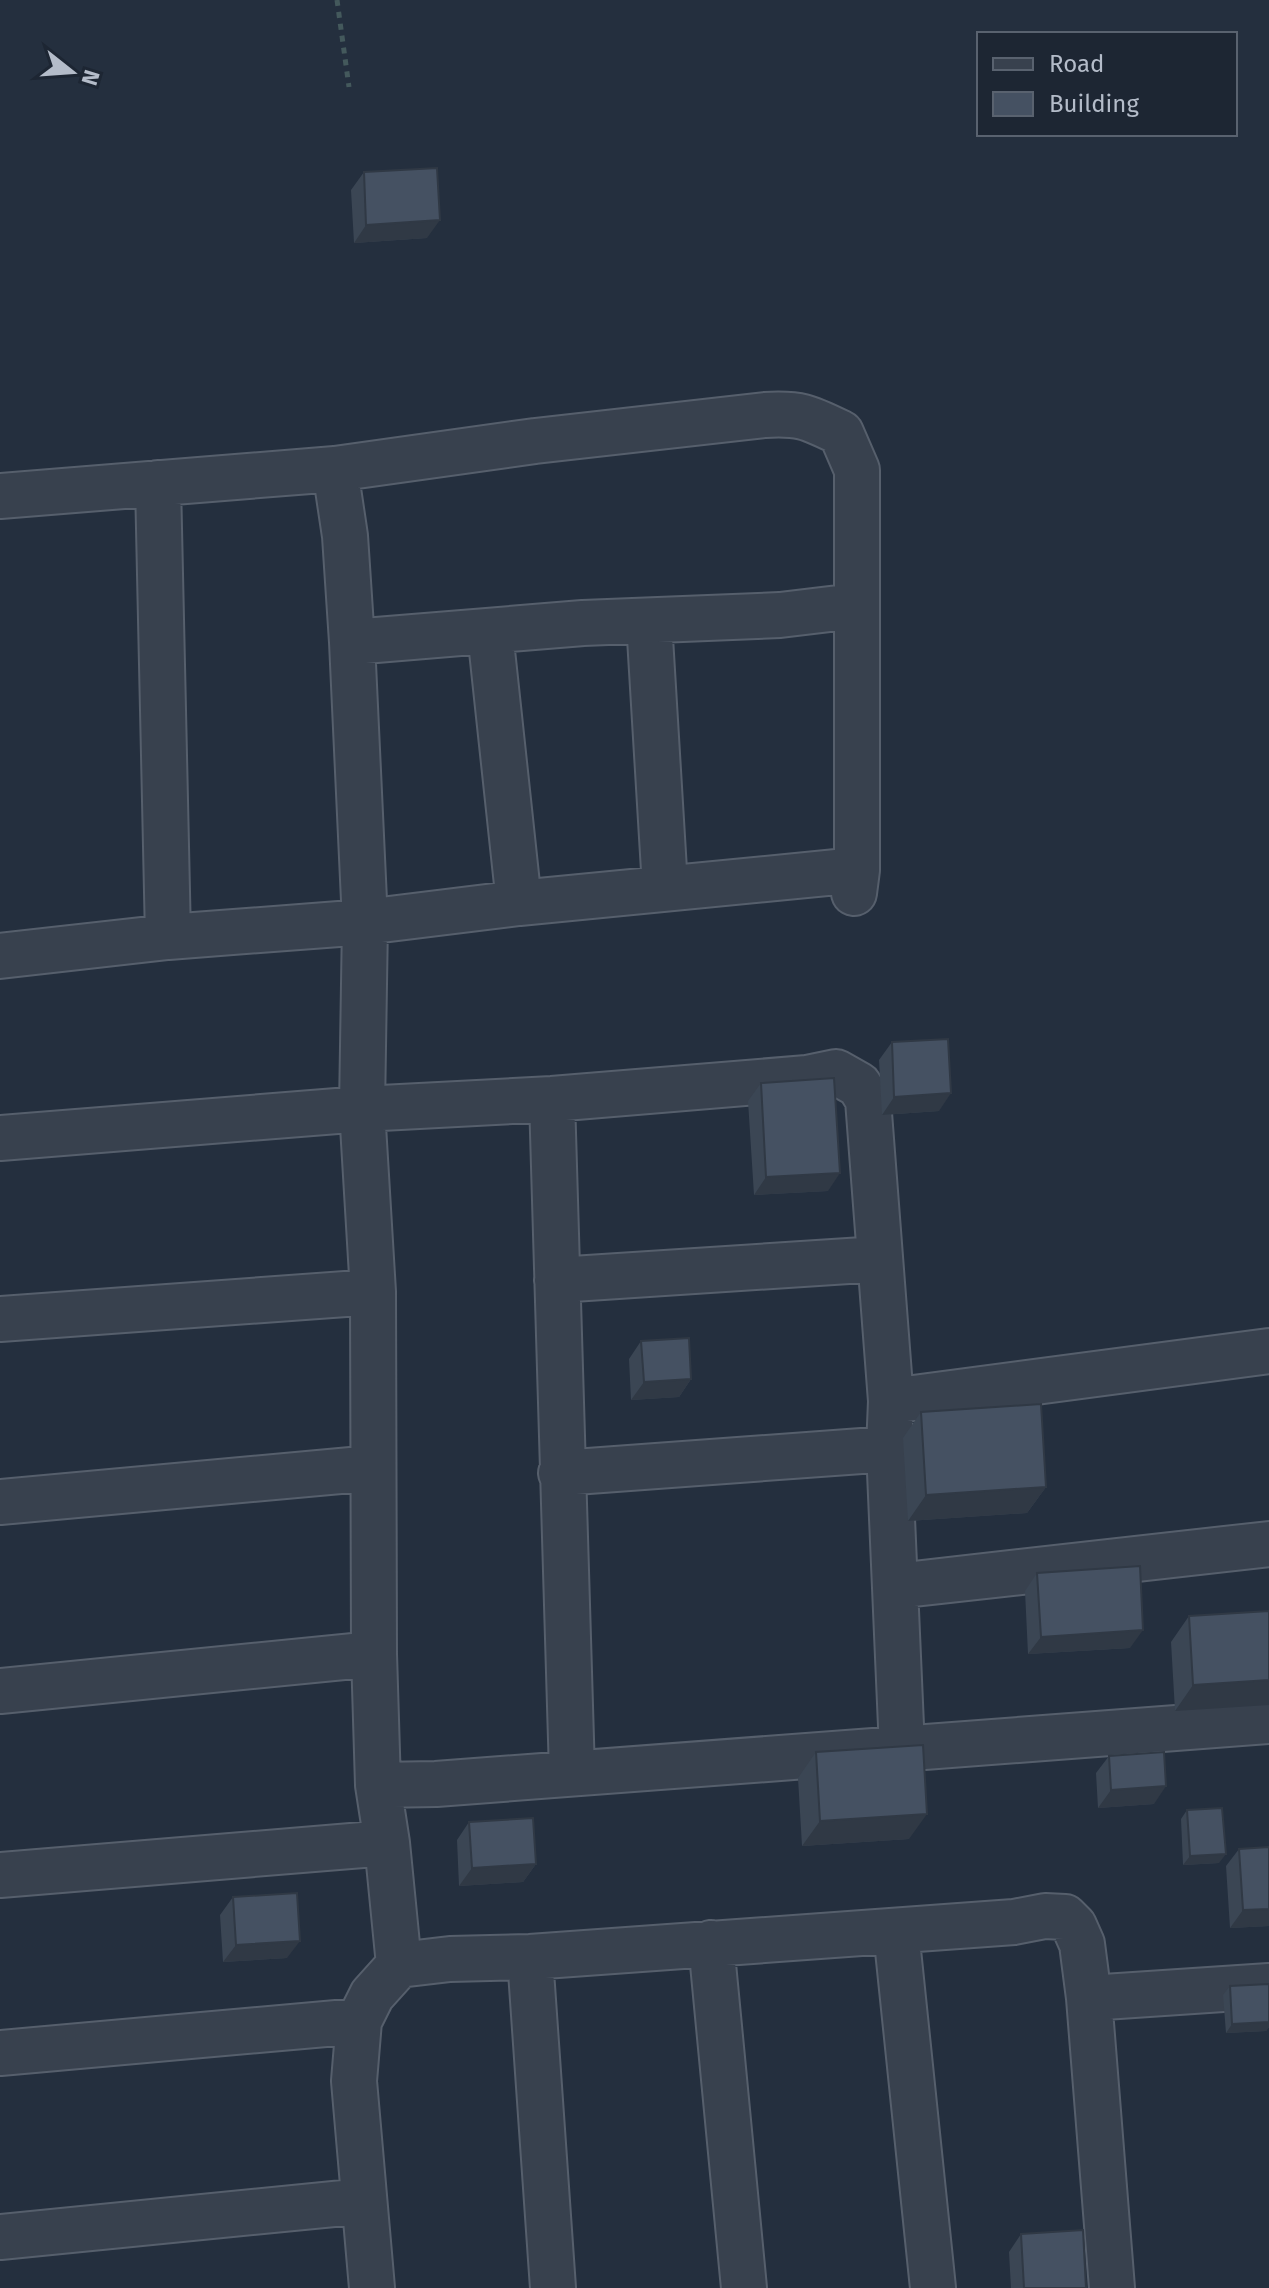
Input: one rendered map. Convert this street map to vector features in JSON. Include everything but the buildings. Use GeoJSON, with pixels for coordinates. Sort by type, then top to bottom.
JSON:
{"type":"FeatureCollection","features":[{"type":"Feature","properties":{"kind":"street"},"geometry":{"type":"LineString","coordinates":[[0,496],[335,469],[535,441],[796,414],[841,433],[857,470],[856,882],[665,887],[365,922],[168,937],[0,956]]}},
{"type":"Feature","properties":{"kind":"street"},"geometry":{"type":"LineString","coordinates":[[335,469],[345,536],[365,922],[362,1109],[373,1292],[374,1654],[378,1785],[399,1965]]}},
{"type":"Feature","properties":{"kind":"street"},"geometry":{"type":"LineString","coordinates":[[158,483],[168,937]]}},
{"type":"Feature","properties":{"kind":"street"},"geometry":{"type":"LineString","coordinates":[[352,642],[583,623],[780,615],[855,606]]}},
{"type":"Feature","properties":{"kind":"street"},"geometry":{"type":"LineString","coordinates":[[649,621],[665,887]]}},
{"type":"Feature","properties":{"kind":"street"},"geometry":{"type":"LineString","coordinates":[[490,632],[519,903]]}},
{"type":"Feature","properties":{"kind":"street"},"geometry":{"type":"LineString","coordinates":[[0,1138],[362,1109],[552,1099],[807,1078],[836,1072],[859,1085],[868,1100],[891,1401],[889,1449],[902,1749]]}},
{"type":"Feature","properties":{"kind":"street"},"geometry":{"type":"LineString","coordinates":[[552,1099],[572,1773]]}},
{"type":"Feature","properties":{"kind":"street"},"geometry":{"type":"LineString","coordinates":[[557,1280],[879,1259]]}},
{"type":"Feature","properties":{"kind":"street"},"geometry":{"type":"LineString","coordinates":[[0,1319],[373,1292]]}},
{"type":"Feature","properties":{"kind":"street"},"geometry":{"type":"LineString","coordinates":[[891,1401],[1269,1351]]}},
{"type":"Feature","properties":{"kind":"street"},"geometry":{"type":"LineString","coordinates":[[561,1473],[889,1449]]}},
{"type":"Feature","properties":{"kind":"street"},"geometry":{"type":"LineString","coordinates":[[0,1502],[373,1468]]}},
{"type":"Feature","properties":{"kind":"street"},"geometry":{"type":"LineString","coordinates":[[896,1586],[1269,1544]]}},
{"type":"Feature","properties":{"kind":"street"},"geometry":{"type":"LineString","coordinates":[[0,1691],[374,1654]]}},
{"type":"Feature","properties":{"kind":"street"},"geometry":{"type":"LineString","coordinates":[[378,1785],[436,1784],[1269,1721]]}},
{"type":"Feature","properties":{"kind":"street"},"geometry":{"type":"LineString","coordinates":[[0,1875],[387,1843]]}},
{"type":"Feature","properties":{"kind":"street"},"geometry":{"type":"LineString","coordinates":[[372,2288],[354,2081],[359,2021],[372,1995],[399,1965],[450,1959],[530,1957],[896,1931],[1014,1922],[1045,1916],[1065,1917],[1074,1926],[1082,1944],[1112,2288]]}},
{"type":"Feature","properties":{"kind":"street"},"geometry":{"type":"LineString","coordinates":[[896,1931],[933,2288]]}},
{"type":"Feature","properties":{"kind":"street"},"geometry":{"type":"LineString","coordinates":[[711,1943],[744,2288]]}},
{"type":"Feature","properties":{"kind":"street"},"geometry":{"type":"LineString","coordinates":[[530,1957],[553,2288]]}},
{"type":"Feature","properties":{"kind":"street"},"geometry":{"type":"LineString","coordinates":[[1089,1998],[1269,1986]]}},
{"type":"Feature","properties":{"kind":"street"},"geometry":{"type":"LineString","coordinates":[[0,2053],[359,2021]]}},
{"type":"Feature","properties":{"kind":"street"},"geometry":{"type":"LineString","coordinates":[[0,2237],[364,2201]]}},
{"type":"Feature","properties":{"kind":"path"},"geometry":{"type":"LineString","coordinates":[[337,0],[349,87]]}}]}
